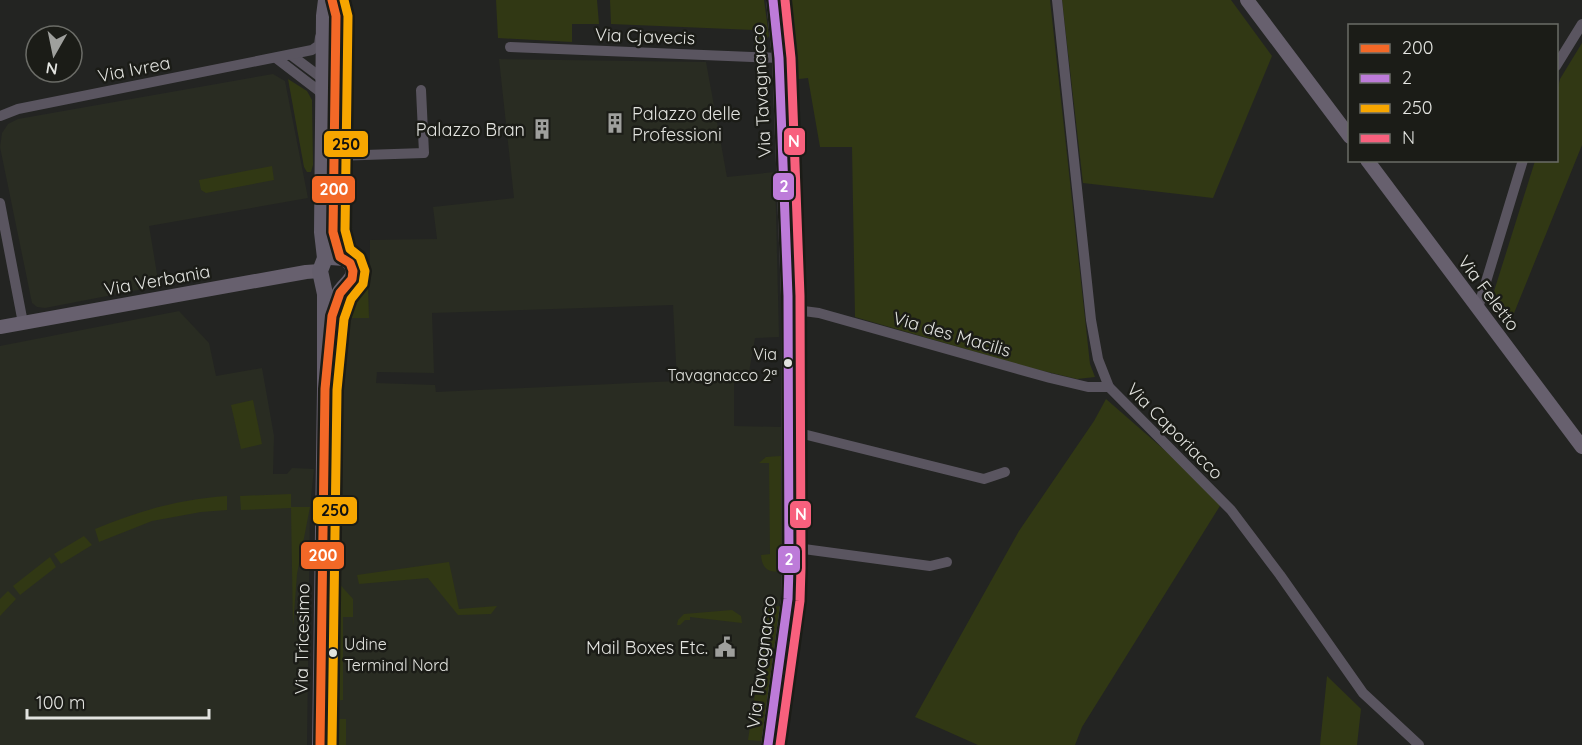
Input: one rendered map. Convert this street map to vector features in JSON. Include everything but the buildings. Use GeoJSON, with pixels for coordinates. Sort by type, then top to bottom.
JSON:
{"type":"FeatureCollection","features":[{"type":"Feature","properties":{"kind":"main road","name":"Via Tricesimo"},"geometry":{"type":"LineString","coordinates":[[327,268],[322,232],[324,80],[328,1]]}},
{"type":"Feature","properties":{"kind":"main road","name":"Via Tricesimo"},"geometry":{"type":"LineString","coordinates":[[320,745],[327,268],[333,232],[335,156],[336,16],[328,1]]}},
{"type":"Feature","properties":{"kind":"main road","name":"Via Tricesimo"},"geometry":{"type":"LineString","coordinates":[[325,389],[332,316],[342,288],[350,283],[353,271],[348,261],[327,268]]}},
{"type":"Feature","properties":{"kind":"main road"},"geometry":{"type":"LineString","coordinates":[[327,268],[333,289],[342,288]]}},
{"type":"Feature","properties":{"kind":"street","name":"Via Tavagnacco"},"geometry":{"type":"LineString","coordinates":[[768,745],[788,599],[789,547],[788,309],[779,58],[772,0]]}},
{"type":"Feature","properties":{"kind":"street","name":"Via Caporiacco"},"geometry":{"type":"LineString","coordinates":[[1057,0],[1091,320],[1098,359],[1108,387],[1231,510],[1363,693],[1419,745]]}},
{"type":"Feature","properties":{"kind":"street"},"geometry":{"type":"LineString","coordinates":[[1247,0],[1348,134]]}},
{"type":"Feature","properties":{"kind":"street","name":"Via Ivrea"},"geometry":{"type":"LineString","coordinates":[[0,116],[18,109],[312,50],[318,45],[320,18],[328,1]]}},
{"type":"Feature","properties":{"kind":"street"},"geometry":{"type":"LineString","coordinates":[[1558,64],[1582,24]]}},
{"type":"Feature","properties":{"kind":"street","name":"Via Cjavecis"},"geometry":{"type":"LineString","coordinates":[[510,47],[779,58]]}},
{"type":"Feature","properties":{"kind":"street"},"geometry":{"type":"LineString","coordinates":[[291,55],[324,80]]}},
{"type":"Feature","properties":{"kind":"street"},"geometry":{"type":"LineString","coordinates":[[276,58],[318,91],[324,102]]}},
{"type":"Feature","properties":{"kind":"street","name":"Via Tricesimo"},"geometry":{"type":"LineString","coordinates":[[324,80],[333,90],[335,156]]}},
{"type":"Feature","properties":{"kind":"street"},"geometry":{"type":"LineString","coordinates":[[335,156],[424,153],[421,90]]}},
{"type":"Feature","properties":{"kind":"street","name":"Via Feletto"},"geometry":{"type":"LineString","coordinates":[[1368,162],[1582,447]]}},
{"type":"Feature","properties":{"kind":"street"},"geometry":{"type":"LineString","coordinates":[[1478,308],[1522,162]]}},
{"type":"Feature","properties":{"kind":"street"},"geometry":{"type":"LineString","coordinates":[[0,203],[23,323]]}},
{"type":"Feature","properties":{"kind":"street","name":"Via Verbania"},"geometry":{"type":"LineString","coordinates":[[0,327],[327,268]]}},
{"type":"Feature","properties":{"kind":"street","name":"Via des Macilis"},"geometry":{"type":"LineString","coordinates":[[788,309],[819,313],[1050,378],[1088,387],[1108,387]]}},
{"type":"Feature","properties":{"kind":"street"},"geometry":{"type":"LineString","coordinates":[[788,433],[799,433],[984,479],[1005,472]]}},
{"type":"Feature","properties":{"kind":"street"},"geometry":{"type":"LineString","coordinates":[[789,547],[930,566],[947,562]]}},
{"type":"Feature","properties":{"kind":"shaded area"},"geometry":{"type":"Polygon","coordinates":[[[499,59],[706,62],[727,177],[775,172],[779,337],[755,338],[748,378],[734,379],[734,426],[781,427],[782,585],[762,745],[333,745],[339,318],[369,317],[370,240],[437,239],[433,207],[514,198],[499,59]],[[673,305],[432,313],[434,373],[377,372],[376,383],[435,385],[436,392],[677,381],[673,305]]]}},
{"type":"Feature","properties":{"kind":"shaded area"},"geometry":{"type":"Polygon","coordinates":[[[273,74],[285,81],[308,198],[149,226],[159,286],[45,308],[37,307],[32,303],[0,147],[2,133],[8,124],[18,119],[273,74]]]}},
{"type":"Feature","properties":{"kind":"shaded area"},"geometry":{"type":"Polygon","coordinates":[[[179,311],[209,343],[216,376],[262,368],[274,436],[273,474],[287,474],[292,468],[314,469],[310,507],[307,745],[0,745],[0,346],[179,311]]]}},
{"type":"Feature","properties":{"kind":"green space"},"geometry":{"type":"Polygon","coordinates":[[[496,0],[597,0],[599,24],[572,24],[572,42],[498,38],[496,0]]]}},
{"type":"Feature","properties":{"kind":"green space"},"geometry":{"type":"Polygon","coordinates":[[[610,0],[764,0],[769,36],[763,44],[754,45],[754,30],[611,24],[610,0]]]}},
{"type":"Feature","properties":{"kind":"green space"},"geometry":{"type":"Polygon","coordinates":[[[781,0],[1050,0],[1090,364],[1095,377],[1077,379],[1031,368],[855,317],[852,147],[820,147],[808,78],[790,80],[781,0]]]}},
{"type":"Feature","properties":{"kind":"green space"},"geometry":{"type":"Polygon","coordinates":[[[1062,0],[1231,0],[1272,56],[1213,198],[1083,183],[1062,0]]]}},
{"type":"Feature","properties":{"kind":"green space"},"geometry":{"type":"Polygon","coordinates":[[[1582,43],[1582,145],[1508,328],[1490,304],[1535,162],[1558,162],[1558,87],[1560,79],[1582,43]]]}},
{"type":"Feature","properties":{"kind":"green space"},"geometry":{"type":"Polygon","coordinates":[[[288,79],[307,91],[312,100],[313,165],[311,172],[307,172],[304,167],[288,79]]]}},
{"type":"Feature","properties":{"kind":"green space"},"geometry":{"type":"Polygon","coordinates":[[[272,166],[274,180],[206,193],[201,190],[199,180],[272,166]]]}},
{"type":"Feature","properties":{"kind":"green space"},"geometry":{"type":"Polygon","coordinates":[[[364,278],[368,278],[369,318],[339,318],[344,306],[359,289],[364,278]]]}},
{"type":"Feature","properties":{"kind":"green space"},"geometry":{"type":"Polygon","coordinates":[[[1106,399],[1223,501],[1082,727],[1075,745],[978,745],[915,717],[1019,531],[1094,421],[1106,399]]]}},
{"type":"Feature","properties":{"kind":"green space"},"geometry":{"type":"Polygon","coordinates":[[[253,400],[262,444],[241,449],[231,405],[253,400]]]}},
{"type":"Feature","properties":{"kind":"green space"},"geometry":{"type":"Polygon","coordinates":[[[781,456],[782,571],[773,571],[765,567],[761,555],[770,554],[769,463],[759,463],[766,457],[781,456]]]}},
{"type":"Feature","properties":{"kind":"green space"},"geometry":{"type":"Polygon","coordinates":[[[291,494],[291,507],[310,507],[297,574],[293,627],[291,508],[241,510],[240,496],[291,494]]]}},
{"type":"Feature","properties":{"kind":"green space"},"geometry":{"type":"Polygon","coordinates":[[[227,496],[227,510],[152,521],[99,542],[95,529],[160,507],[227,496]]]}},
{"type":"Feature","properties":{"kind":"green space"},"geometry":{"type":"Polygon","coordinates":[[[84,536],[92,545],[61,564],[54,554],[84,536]]]}},
{"type":"Feature","properties":{"kind":"green space"},"geometry":{"type":"Polygon","coordinates":[[[50,557],[56,567],[20,595],[13,586],[50,557]]]}},
{"type":"Feature","properties":{"kind":"green space"},"geometry":{"type":"Polygon","coordinates":[[[449,562],[459,609],[497,606],[491,614],[458,615],[428,578],[359,584],[357,575],[449,562]]]}},
{"type":"Feature","properties":{"kind":"green space"},"geometry":{"type":"Polygon","coordinates":[[[335,579],[353,599],[353,617],[343,617],[343,700],[333,701],[335,579]]]}},
{"type":"Feature","properties":{"kind":"green space"},"geometry":{"type":"Polygon","coordinates":[[[8,591],[16,599],[0,616],[0,599],[8,591]]]}},
{"type":"Feature","properties":{"kind":"green space"},"geometry":{"type":"Polygon","coordinates":[[[780,606],[762,741],[748,740],[764,634],[763,609],[780,606]]]}},
{"type":"Feature","properties":{"kind":"green space"},"geometry":{"type":"Polygon","coordinates":[[[732,610],[741,616],[742,623],[690,617],[690,620],[677,625],[678,620],[684,614],[732,610]]]}},
{"type":"Feature","properties":{"kind":"green space"},"geometry":{"type":"Polygon","coordinates":[[[1327,676],[1361,709],[1357,745],[1320,745],[1327,676]]]}},
{"type":"Feature","properties":{"kind":"green space"},"geometry":{"type":"Polygon","coordinates":[[[333,719],[346,719],[346,745],[333,745],[333,719]]]}},
{"type":"Feature","properties":{"kind":"waterway"},"geometry":{"type":"LineString","coordinates":[[336,701],[337,581]]}},
{"type":"Feature","properties":{"kind":"waterway"},"geometry":{"type":"LineString","coordinates":[[335,719],[335,742]]}},
{"type":"Feature","properties":{"kind":"transit line","name":"200"},"geometry":{"type":"LineString","coordinates":[[320,745],[325,389],[332,316],[340,293],[352,279],[353,271],[350,263],[340,257],[333,232],[336,16],[332,0]]}},
{"type":"Feature","properties":{"kind":"transit line","name":"250"},"geometry":{"type":"LineString","coordinates":[[332,745],[337,390],[344,319],[351,299],[363,284],[365,271],[360,257],[350,249],[345,230],[348,16],[344,0]]}},
{"type":"Feature","properties":{"kind":"transit line","name":"2"},"geometry":{"type":"LineString","coordinates":[[768,745],[788,599],[789,568],[788,296],[779,58],[773,0]]}},
{"type":"Feature","properties":{"kind":"transit line","name":"N"},"geometry":{"type":"LineString","coordinates":[[780,745],[800,601],[801,568],[800,296],[791,58],[785,0]]}},
{"type":"Feature","properties":{"kind":"place","name":"Palazzo delle Professioni"},"geometry":{"type":"Point","coordinates":[615,123]}},
{"type":"Feature","properties":{"kind":"place","name":"Palazzo Bran"},"geometry":{"type":"Point","coordinates":[542,129]}},
{"type":"Feature","properties":{"kind":"place","name":"Via Tavagnacco 2ª"},"geometry":{"type":"Point","coordinates":[788,363]}},
{"type":"Feature","properties":{"kind":"place","name":"Mail Boxes Etc."},"geometry":{"type":"Point","coordinates":[725,647]}},
{"type":"Feature","properties":{"kind":"place","name":"Udine Terminal Nord"},"geometry":{"type":"Point","coordinates":[333,653]}}]}
